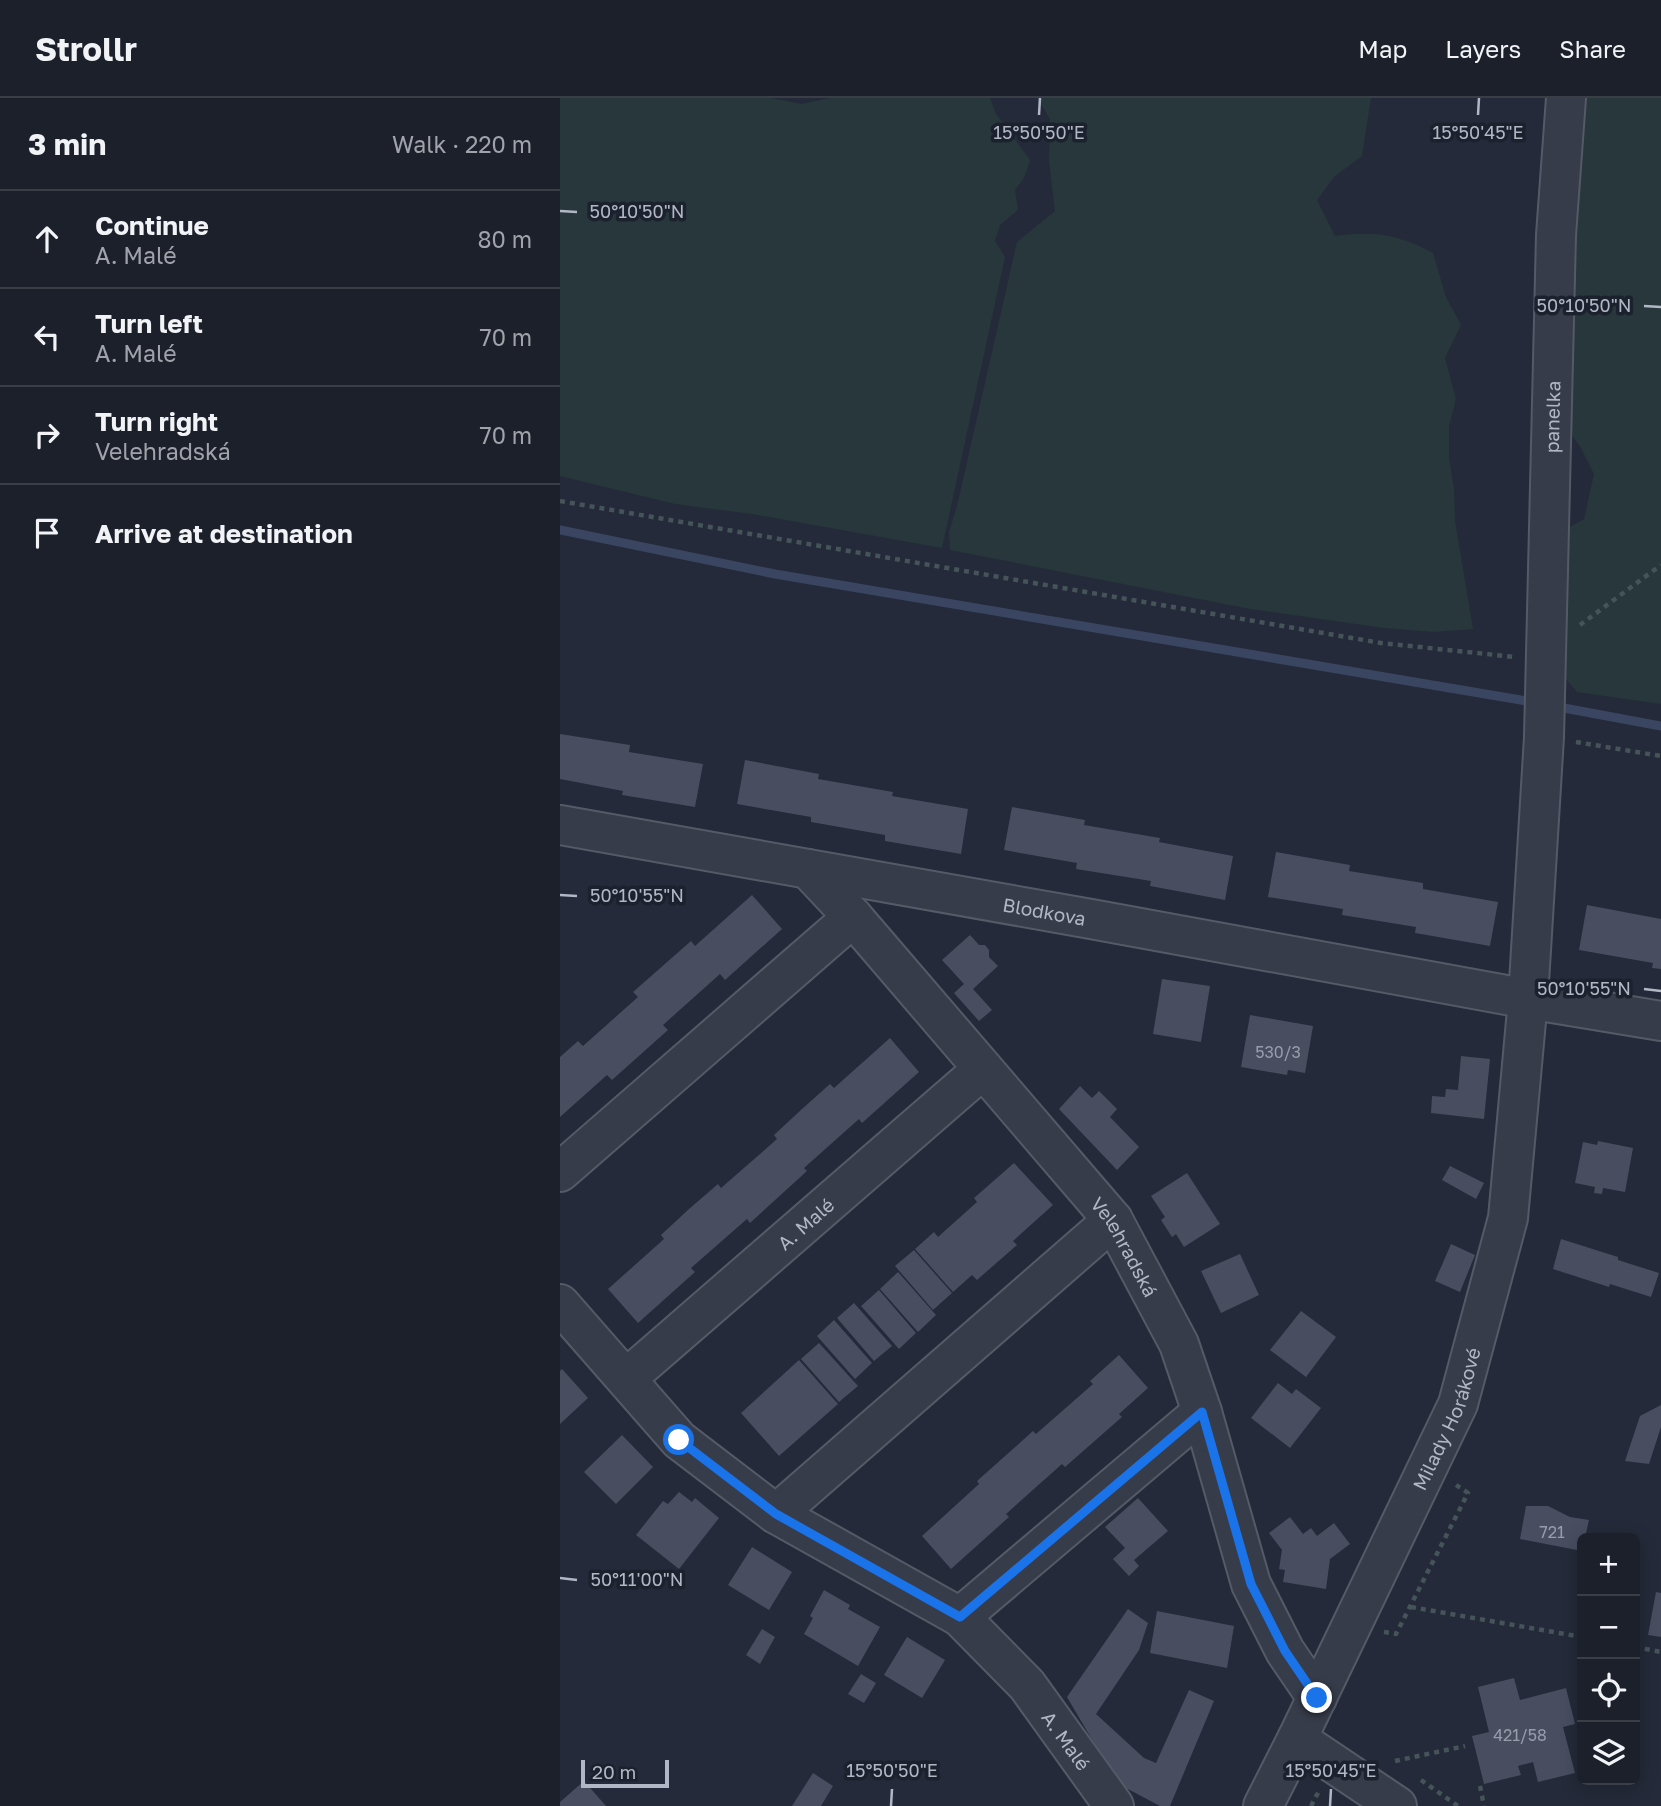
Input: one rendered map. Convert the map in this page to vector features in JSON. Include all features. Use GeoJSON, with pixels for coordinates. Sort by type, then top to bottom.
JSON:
{"type":"FeatureCollection","features":[{"type":"Feature","properties":{"kind":"street","name":"panelka"},"geometry":{"type":"LineString","coordinates":[[1544,737],[1556,235],[1566,98]]}},
{"type":"Feature","properties":{"kind":"street","name":"Milady Horákové"},"geometry":{"type":"LineString","coordinates":[[1263,1806],[1458,1404],[1507,1219],[1528,999],[1544,737]]}},
{"type":"Feature","properties":{"kind":"street","name":"Blodkova"},"geometry":{"type":"LineString","coordinates":[[560,825],[1661,1021]]}},
{"type":"Feature","properties":{"kind":"street","name":"Velehradská"},"geometry":{"type":"LineString","coordinates":[[808,869],[853,916],[1112,1220],[1180,1344],[1251,1584],[1285,1651],[1317,1698]]}},
{"type":"Feature","properties":{"kind":"street"},"geometry":{"type":"LineString","coordinates":[[560,1172],[853,916]]}},
{"type":"Feature","properties":{"kind":"street","name":"A. Malé"},"geometry":{"type":"LineString","coordinates":[[627,1378],[983,1069]]}},
{"type":"Feature","properties":{"kind":"street"},"geometry":{"type":"LineString","coordinates":[[776,1514],[1112,1220]]}},
{"type":"Feature","properties":{"kind":"street","name":"A. Malé"},"geometry":{"type":"LineString","coordinates":[[560,1304],[679,1440],[776,1514],[960,1617],[1027,1685],[1114,1806]]}},
{"type":"Feature","properties":{"kind":"street"},"geometry":{"type":"LineString","coordinates":[[960,1617],[1202,1412]]}},
{"type":"Feature","properties":{"kind":"street"},"geometry":{"type":"LineString","coordinates":[[1297,1739],[1396,1806]]}},
{"type":"Feature","properties":{"kind":"path"},"geometry":{"type":"LineString","coordinates":[[560,501],[1381,643],[1547,653],[1661,565]]}},
{"type":"Feature","properties":{"kind":"path"},"geometry":{"type":"LineString","coordinates":[[1544,737],[1661,756]]}},
{"type":"Feature","properties":{"kind":"path"},"geometry":{"type":"LineString","coordinates":[[1410,1607],[1577,1636]]}},
{"type":"Feature","properties":{"kind":"path"},"geometry":{"type":"LineString","coordinates":[[1640,1648],[1661,1652]]}},
{"type":"Feature","properties":{"kind":"path"},"geometry":{"type":"LineString","coordinates":[[1395,1762],[1465,1746]]}},
{"type":"Feature","properties":{"kind":"path"},"geometry":{"type":"LineString","coordinates":[[1480,1786],[1484,1806]]}},
{"type":"Feature","properties":{"kind":"shaded area"},"geometry":{"type":"Polygon","coordinates":[[[560,98],[771,98],[802,104],[829,98],[990,98],[996,114],[1030,160],[1024,178],[1015,190],[1018,210],[1000,225],[995,241],[1005,257],[942,548],[752,514],[675,504],[560,476],[560,98]]]}},
{"type":"Feature","properties":{"kind":"shaded area"},"geometry":{"type":"Polygon","coordinates":[[[1037,98],[1371,98],[1362,156],[1334,177],[1317,200],[1335,236],[1386,236],[1433,253],[1446,297],[1461,325],[1445,358],[1456,399],[1449,426],[1455,521],[1473,629],[1434,632],[1384,628],[1250,609],[950,550],[949,532],[1017,242],[1055,211],[1049,161],[1050,119],[1037,98]]]}},
{"type":"Feature","properties":{"kind":"shaded area"},"geometry":{"type":"Polygon","coordinates":[[[1579,98],[1661,98],[1661,704],[1577,692],[1558,670],[1561,532],[1584,519],[1594,474],[1581,448],[1563,423],[1579,98]]]}},
{"type":"Feature","properties":{"kind":"building"},"geometry":{"type":"Polygon","coordinates":[[[560,734],[630,745],[629,752],[703,764],[695,807],[622,795],[623,791],[560,779],[560,734]]]}},
{"type":"Feature","properties":{"kind":"building"},"geometry":{"type":"Polygon","coordinates":[[[745,760],[819,774],[818,779],[893,792],[892,796],[968,809],[961,854],[885,841],[885,835],[811,822],[811,817],[737,804],[745,760]]]}},
{"type":"Feature","properties":{"kind":"building"},"geometry":{"type":"Polygon","coordinates":[[[1012,807],[1085,820],[1084,825],[1160,838],[1159,842],[1233,856],[1225,900],[1150,886],[1151,881],[1076,869],[1077,863],[1004,850],[1012,807]]]}},
{"type":"Feature","properties":{"kind":"building"},"geometry":{"type":"Polygon","coordinates":[[[1276,852],[1350,865],[1349,871],[1423,883],[1423,889],[1498,902],[1490,946],[1415,933],[1416,927],[1342,915],[1343,909],[1268,897],[1276,852]]]}},
{"type":"Feature","properties":{"kind":"building"},"geometry":{"type":"Polygon","coordinates":[[[752,895],[782,929],[725,980],[720,974],[663,1025],[668,1030],[612,1080],[607,1075],[560,1117],[560,1057],[578,1041],[583,1046],[638,997],[633,992],[691,941],[695,946],[752,895]]]}},
{"type":"Feature","properties":{"kind":"building"},"geometry":{"type":"Polygon","coordinates":[[[1587,905],[1661,919],[1661,969],[1652,968],[1653,963],[1579,950],[1587,905]]]}},
{"type":"Feature","properties":{"kind":"building"},"geometry":{"type":"Polygon","coordinates":[[[970,935],[979,945],[985,945],[989,950],[989,957],[998,966],[973,989],[992,1010],[979,1021],[954,993],[964,984],[942,960],[970,935]]]}},
{"type":"Feature","properties":{"kind":"building"},"geometry":{"type":"Polygon","coordinates":[[[1162,979],[1210,986],[1201,1042],[1153,1034],[1162,979]]]}},
{"type":"Feature","properties":{"kind":"building"},"geometry":{"type":"Polygon","coordinates":[[[1250,1015],[1313,1026],[1305,1073],[1288,1070],[1287,1075],[1241,1067],[1250,1015]]]}},
{"type":"Feature","properties":{"kind":"building"},"geometry":{"type":"Polygon","coordinates":[[[890,1038],[919,1072],[862,1123],[859,1119],[804,1168],[807,1171],[750,1223],[747,1219],[691,1268],[695,1272],[638,1323],[608,1289],[664,1239],[661,1235],[689,1209],[718,1184],[721,1188],[777,1139],[774,1135],[830,1084],[834,1088],[890,1038]]]}},
{"type":"Feature","properties":{"kind":"building"},"geometry":{"type":"Polygon","coordinates":[[[1461,1056],[1490,1059],[1484,1119],[1431,1113],[1432,1096],[1445,1097],[1446,1089],[1458,1090],[1461,1056]]]}},
{"type":"Feature","properties":{"kind":"building"},"geometry":{"type":"Polygon","coordinates":[[[1080,1086],[1092,1098],[1099,1091],[1117,1109],[1110,1117],[1139,1147],[1117,1170],[1059,1109],[1080,1086]]]}},
{"type":"Feature","properties":{"kind":"building"},"geometry":{"type":"Polygon","coordinates":[[[1598,1141],[1633,1148],[1625,1192],[1603,1188],[1602,1194],[1594,1193],[1595,1187],[1575,1183],[1583,1142],[1597,1145],[1598,1141]]]}},
{"type":"Feature","properties":{"kind":"building"},"geometry":{"type":"Polygon","coordinates":[[[1014,1163],[1053,1205],[1013,1241],[1017,1245],[977,1280],[972,1275],[953,1292],[915,1249],[934,1232],[938,1237],[977,1202],[974,1198],[1014,1163]]]}},
{"type":"Feature","properties":{"kind":"building"},"geometry":{"type":"Polygon","coordinates":[[[1450,1166],[1484,1183],[1476,1199],[1442,1180],[1450,1166]]]}},
{"type":"Feature","properties":{"kind":"building"},"geometry":{"type":"Polygon","coordinates":[[[1187,1173],[1220,1224],[1184,1247],[1176,1234],[1172,1237],[1161,1220],[1165,1217],[1151,1196],[1187,1173]]]}},
{"type":"Feature","properties":{"kind":"building"},"geometry":{"type":"Polygon","coordinates":[[[1561,1239],[1659,1273],[1651,1297],[1553,1269],[1561,1239]]]}},
{"type":"Feature","properties":{"kind":"building"},"geometry":{"type":"Polygon","coordinates":[[[1451,1244],[1475,1255],[1460,1292],[1435,1281],[1451,1244]]]}},
{"type":"Feature","properties":{"kind":"building"},"geometry":{"type":"Polygon","coordinates":[[[914,1250],[952,1293],[933,1310],[895,1266],[914,1250]]]}},
{"type":"Feature","properties":{"kind":"building"},"geometry":{"type":"Polygon","coordinates":[[[1240,1254],[1259,1295],[1221,1313],[1201,1271],[1240,1254]]]}},
{"type":"Feature","properties":{"kind":"building"},"geometry":{"type":"Polygon","coordinates":[[[898,1272],[936,1315],[918,1332],[880,1289],[898,1272]]]}},
{"type":"Feature","properties":{"kind":"building"},"geometry":{"type":"Polygon","coordinates":[[[879,1290],[916,1333],[899,1349],[861,1306],[879,1290]]]}},
{"type":"Feature","properties":{"kind":"building"},"geometry":{"type":"Polygon","coordinates":[[[854,1303],[892,1346],[874,1361],[837,1318],[854,1303]]]}},
{"type":"Feature","properties":{"kind":"building"},"geometry":{"type":"Polygon","coordinates":[[[1301,1311],[1336,1337],[1306,1377],[1270,1350],[1301,1311]]]}},
{"type":"Feature","properties":{"kind":"building"},"geometry":{"type":"Polygon","coordinates":[[[834,1320],[872,1363],[855,1379],[817,1336],[834,1320]]]}},
{"type":"Feature","properties":{"kind":"building"},"geometry":{"type":"Polygon","coordinates":[[[819,1343],[858,1386],[839,1402],[801,1359],[819,1343]]]}},
{"type":"Feature","properties":{"kind":"building"},"geometry":{"type":"Polygon","coordinates":[[[1119,1355],[1148,1388],[1119,1414],[1122,1417],[1065,1467],[1062,1464],[1006,1514],[1009,1517],[951,1569],[922,1536],[979,1484],[977,1481],[1033,1431],[1036,1434],[1093,1384],[1090,1381],[1119,1355]]]}},
{"type":"Feature","properties":{"kind":"building"},"geometry":{"type":"Polygon","coordinates":[[[799,1360],[838,1404],[779,1456],[741,1413],[799,1360]]]}},
{"type":"Feature","properties":{"kind":"building"},"geometry":{"type":"Polygon","coordinates":[[[562,1369],[588,1398],[560,1424],[560,1371],[562,1369]]]}},
{"type":"Feature","properties":{"kind":"building"},"geometry":{"type":"Polygon","coordinates":[[[1278,1383],[1292,1394],[1296,1389],[1321,1408],[1290,1448],[1251,1418],[1278,1383]]]}},
{"type":"Feature","properties":{"kind":"building"},"geometry":{"type":"Polygon","coordinates":[[[1661,1405],[1661,1427],[1649,1464],[1625,1461],[1640,1416],[1661,1405]]]}},
{"type":"Feature","properties":{"kind":"building"},"geometry":{"type":"Polygon","coordinates":[[[622,1435],[653,1467],[616,1504],[584,1472],[622,1435]]]}},
{"type":"Feature","properties":{"kind":"building"},"geometry":{"type":"Polygon","coordinates":[[[679,1492],[692,1502],[695,1498],[719,1518],[679,1569],[636,1535],[663,1501],[668,1504],[679,1492]]]}},
{"type":"Feature","properties":{"kind":"building"},"geometry":{"type":"Polygon","coordinates":[[[1138,1498],[1168,1531],[1134,1560],[1139,1566],[1129,1576],[1113,1559],[1125,1548],[1105,1527],[1138,1498]]]}},
{"type":"Feature","properties":{"kind":"building"},"geometry":{"type":"Polygon","coordinates":[[[1526,1506],[1548,1506],[1570,1517],[1589,1520],[1586,1533],[1577,1533],[1577,1550],[1520,1539],[1526,1506]]]}},
{"type":"Feature","properties":{"kind":"building"},"geometry":{"type":"Polygon","coordinates":[[[1290,1517],[1303,1534],[1311,1528],[1317,1536],[1334,1523],[1350,1544],[1330,1559],[1326,1589],[1283,1582],[1285,1570],[1279,1569],[1282,1550],[1269,1533],[1290,1517]]]}},
{"type":"Feature","properties":{"kind":"building"},"geometry":{"type":"Polygon","coordinates":[[[752,1547],[792,1572],[769,1610],[728,1585],[752,1547]]]}},
{"type":"Feature","properties":{"kind":"building"},"geometry":{"type":"Polygon","coordinates":[[[824,1590],[850,1605],[848,1609],[880,1627],[858,1666],[804,1634],[824,1590]]]}},
{"type":"Feature","properties":{"kind":"building"},"geometry":{"type":"Polygon","coordinates":[[[1656,1592],[1661,1593],[1661,1637],[1648,1635],[1656,1592]]]}},
{"type":"Feature","properties":{"kind":"building"},"geometry":{"type":"Polygon","coordinates":[[[1128,1609],[1148,1623],[1139,1650],[1096,1714],[1144,1758],[1156,1763],[1189,1690],[1214,1701],[1170,1806],[1160,1806],[1124,1787],[1067,1697],[1128,1609]]]}},
{"type":"Feature","properties":{"kind":"building"},"geometry":{"type":"Polygon","coordinates":[[[1157,1611],[1234,1626],[1227,1668],[1150,1653],[1157,1611]]]}},
{"type":"Feature","properties":{"kind":"building"},"geometry":{"type":"Polygon","coordinates":[[[762,1629],[775,1637],[760,1664],[746,1655],[762,1629]]]}},
{"type":"Feature","properties":{"kind":"building"},"geometry":{"type":"Polygon","coordinates":[[[907,1637],[945,1660],[922,1698],[884,1675],[907,1637]]]}},
{"type":"Feature","properties":{"kind":"building"},"geometry":{"type":"Polygon","coordinates":[[[861,1674],[876,1683],[864,1703],[848,1694],[861,1674]]]}},
{"type":"Feature","properties":{"kind":"building"},"geometry":{"type":"Polygon","coordinates":[[[1514,1678],[1520,1700],[1566,1688],[1575,1724],[1563,1727],[1575,1773],[1538,1782],[1533,1762],[1518,1766],[1521,1775],[1484,1784],[1472,1736],[1489,1732],[1478,1687],[1514,1678]]]}},
{"type":"Feature","properties":{"kind":"building"},"geometry":{"type":"Polygon","coordinates":[[[813,1773],[833,1786],[821,1806],[792,1806],[813,1773]]]}},
{"type":"Feature","properties":{"kind":"building"},"geometry":{"type":"Polygon","coordinates":[[[584,1781],[606,1806],[560,1806],[560,1802],[584,1781]]]}},
{"type":"Feature","properties":{"kind":"waterway"},"geometry":{"type":"LineString","coordinates":[[560,530],[775,574],[1527,701]]}},
{"type":"Feature","properties":{"kind":"waterway"},"geometry":{"type":"LineString","coordinates":[[1564,708],[1661,726]]}},
{"type":"Feature","properties":{"kind":"route"},"geometry":{"type":"LineString","coordinates":[[679,1440],[776,1514],[960,1617],[1202,1412],[1251,1584],[1285,1651],[1317,1698]]}}]}
